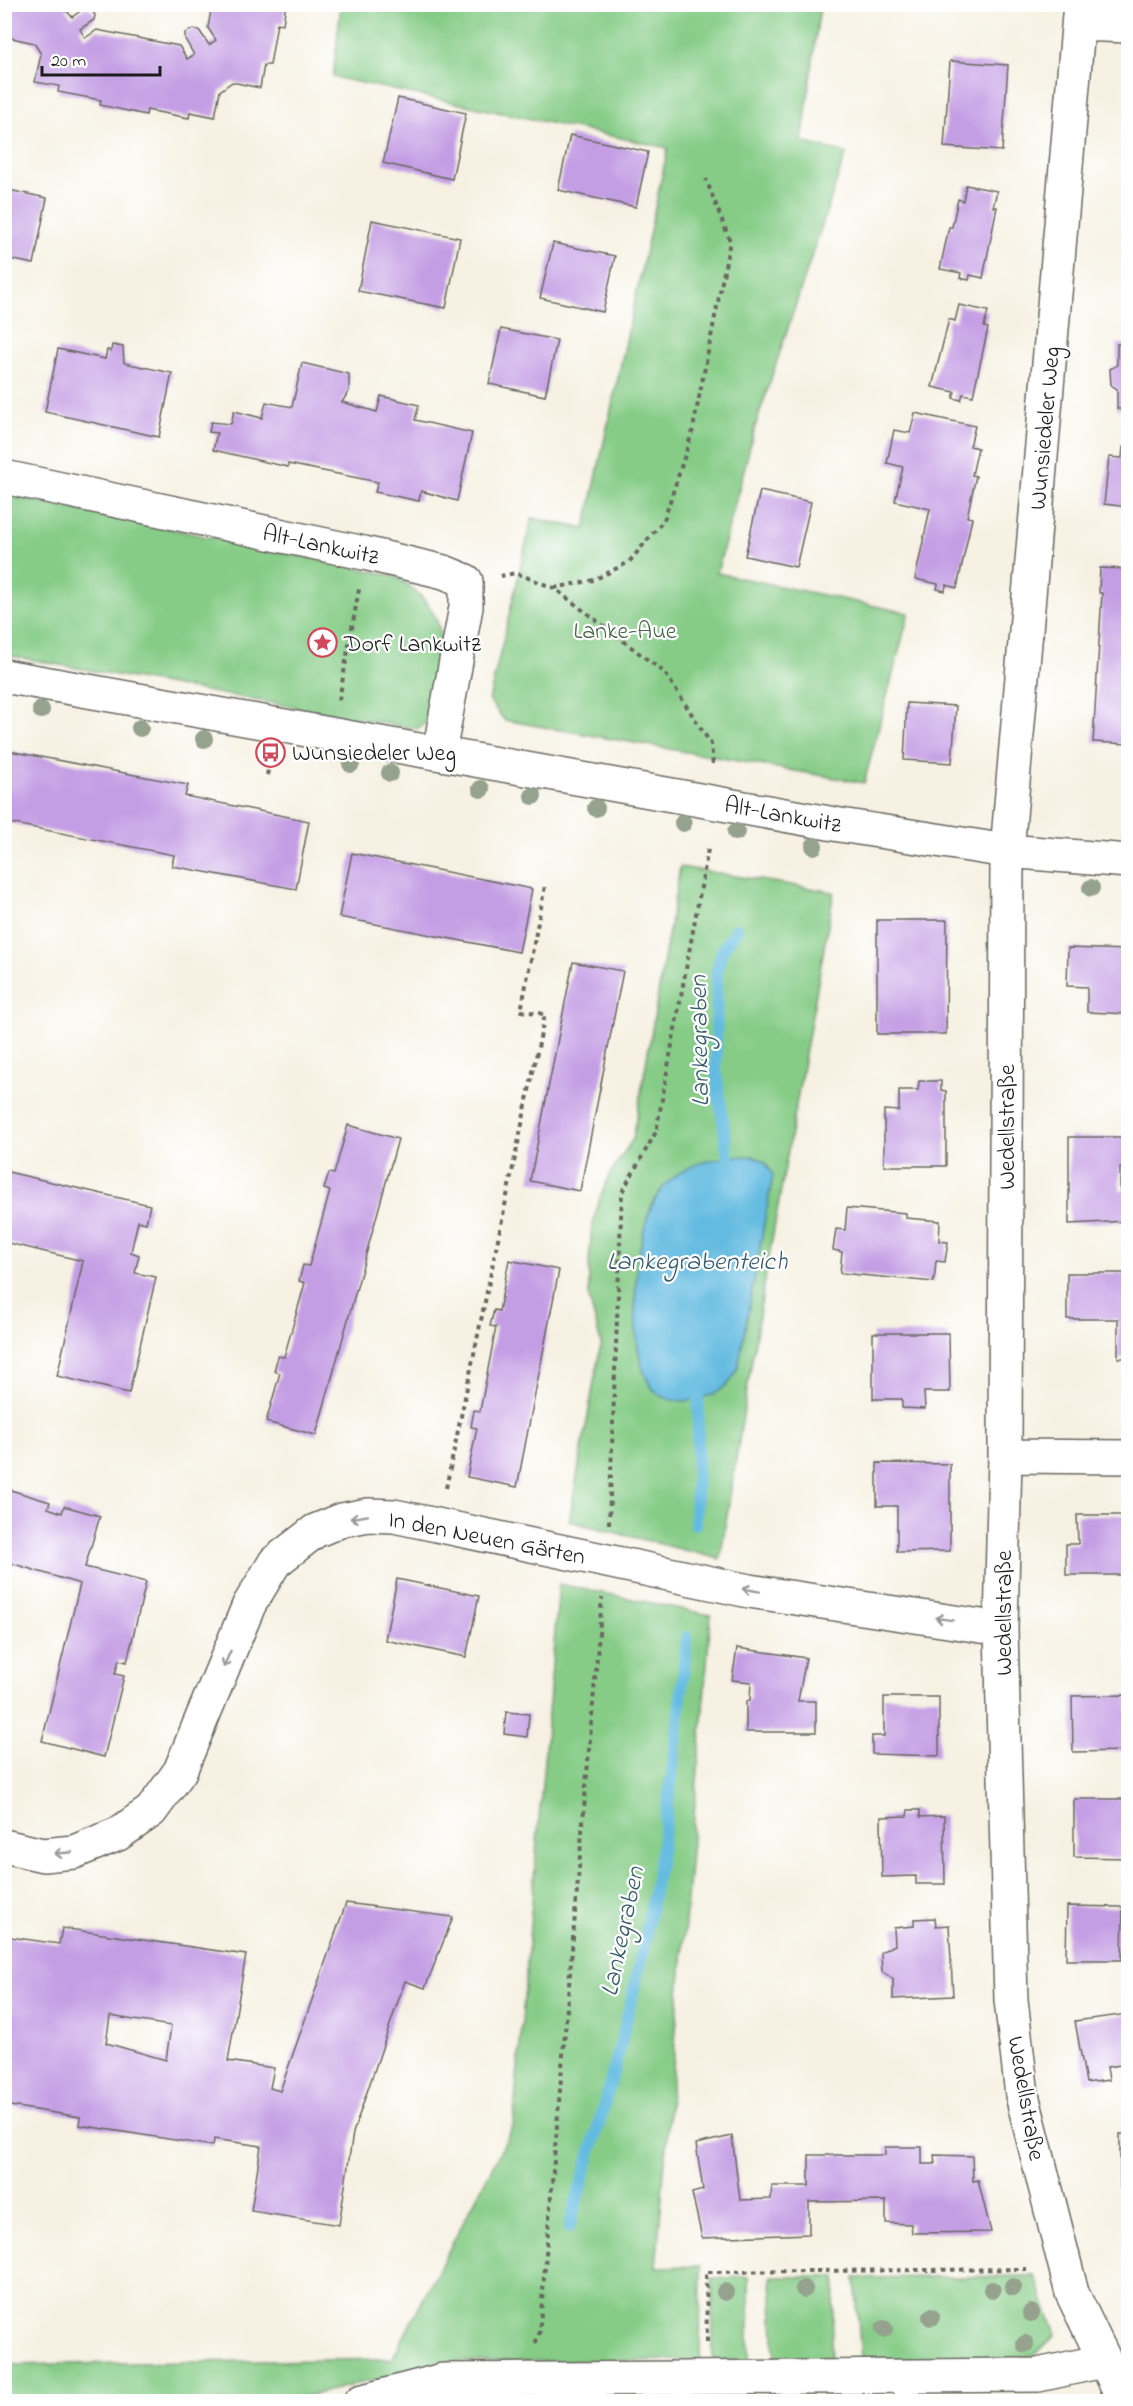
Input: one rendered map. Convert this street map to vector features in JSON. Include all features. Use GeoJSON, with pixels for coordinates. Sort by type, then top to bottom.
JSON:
{"type":"FeatureCollection","features":[{"type":"Feature","properties":{"kind":"street"},"geometry":{"type":"LineString","coordinates":[[1080,14],[1128,26]]}},
{"type":"Feature","properties":{"kind":"street","name":"Wunsiedeler Weg"},"geometry":{"type":"LineString","coordinates":[[1007,851],[1080,14]]}},
{"type":"Feature","properties":{"kind":"street","name":"Alt-Lankwitz"},"geometry":{"type":"LineString","coordinates":[[4,477],[363,553],[444,572],[466,581]]}},
{"type":"Feature","properties":{"kind":"street"},"geometry":{"type":"LineString","coordinates":[[439,753],[466,607],[466,581]]}},
{"type":"Feature","properties":{"kind":"street","name":"Alt-Lankwitz"},"geometry":{"type":"LineString","coordinates":[[4,676],[1007,851],[1128,861]]}},
{"type":"Feature","properties":{"kind":"street","name":"Wedellstraße"},"geometry":{"type":"LineString","coordinates":[[1007,851],[1005,1456],[1001,1629],[1011,2000],[1022,2095],[1072,2293],[1103,2361],[1125,2402]]}},
{"type":"Feature","properties":{"kind":"street"},"geometry":{"type":"LineString","coordinates":[[1005,1456],[1128,1456]]}},
{"type":"Feature","properties":{"kind":"street","name":"In den Neuen Gärten"},"geometry":{"type":"LineString","coordinates":[[4,1846],[43,1855],[74,1852],[118,1834],[151,1810],[180,1771],[260,1584],[286,1552],[315,1531],[342,1520],[368,1515],[394,1516],[749,1590],[1001,1629]]}},
{"type":"Feature","properties":{"kind":"street"},"geometry":{"type":"LineString","coordinates":[[360,2402],[443,2380],[903,2389],[1038,2375],[1103,2361]]}},
{"type":"Feature","properties":{"kind":"path"},"geometry":{"type":"LineString","coordinates":[[554,588],[594,580],[629,562],[664,520],[692,433],[730,241],[706,180]]}},
{"type":"Feature","properties":{"kind":"path"},"geometry":{"type":"LineString","coordinates":[[466,581],[516,573],[554,588],[664,673],[711,744],[713,768]]}},
{"type":"Feature","properties":{"kind":"path"},"geometry":{"type":"LineString","coordinates":[[339,701],[360,579]]}},
{"type":"Feature","properties":{"kind":"path"},"geometry":{"type":"LineString","coordinates":[[609,1525],[622,1192],[656,1132],[708,849]]}},
{"type":"Feature","properties":{"kind":"path"},"geometry":{"type":"LineString","coordinates":[[444,1496],[545,1014],[521,1011],[545,886]]}},
{"type":"Feature","properties":{"kind":"path"},"geometry":{"type":"LineString","coordinates":[[534,2345],[539,2336],[603,1588]]}},
{"type":"Feature","properties":{"kind":"path"},"geometry":{"type":"LineString","coordinates":[[707,2350],[706,2272],[1039,2269]]}},
{"type":"Feature","properties":{"kind":"green space","name":"Lanke-Aue"},"geometry":{"type":"Polygon","coordinates":[[[341,5],[820,5],[802,142],[846,153],[755,427],[717,573],[909,613],[864,783],[504,720],[489,700],[532,518],[585,529],[668,148],[333,77],[341,5]]]}},
{"type":"Feature","properties":{"kind":"green space"},"geometry":{"type":"Polygon","coordinates":[[[4,494],[395,576],[416,592],[430,608],[438,624],[441,641],[440,659],[426,723],[416,729],[5,655],[4,494]]]}},
{"type":"Feature","properties":{"kind":"green space"},"geometry":{"type":"Polygon","coordinates":[[[680,867],[834,892],[764,1285],[720,1559],[569,1521],[601,1343],[589,1298],[592,1226],[610,1174],[633,1139],[680,867]]]}},
{"type":"Feature","properties":{"kind":"green space"},"geometry":{"type":"Polygon","coordinates":[[[559,1584],[711,1615],[656,2267],[701,2266],[700,2360],[447,2362],[283,2402],[5,2401],[4,2365],[392,2359],[513,2127],[559,1584]]]}},
{"type":"Feature","properties":{"kind":"green space"},"geometry":{"type":"Polygon","coordinates":[[[1035,2276],[1056,2334],[1035,2355],[1017,2358],[861,2359],[855,2278],[1035,2276]]]}},
{"type":"Feature","properties":{"kind":"green space"},"geometry":{"type":"Polygon","coordinates":[[[749,2277],[749,2360],[713,2361],[712,2278],[749,2277]]]}},
{"type":"Feature","properties":{"kind":"green space"},"geometry":{"type":"Polygon","coordinates":[[[771,2277],[836,2277],[830,2360],[775,2360],[771,2277]]]}},
{"type":"Feature","properties":{"kind":"water","name":"Lankegrabenteich"},"geometry":{"type":"Polygon","coordinates":[[[753,1156],[765,1162],[773,1175],[738,1368],[728,1384],[703,1398],[682,1401],[664,1397],[656,1392],[646,1376],[639,1353],[636,1325],[635,1294],[638,1263],[650,1210],[668,1182],[689,1167],[714,1160],[753,1156]]]}},
{"type":"Feature","properties":{"kind":"building"},"geometry":{"type":"Polygon","coordinates":[[[8,4],[74,4],[66,10],[72,17],[86,7],[91,9],[95,15],[94,20],[80,29],[85,38],[97,30],[179,46],[187,59],[194,55],[185,39],[185,33],[193,29],[199,30],[209,45],[216,40],[208,28],[212,4],[286,4],[283,24],[277,23],[270,65],[264,65],[260,88],[232,82],[220,91],[215,117],[190,112],[189,118],[147,110],[146,115],[100,105],[101,100],[58,92],[59,86],[35,82],[41,54],[34,43],[7,37],[11,14],[7,13],[8,4]]]}},
{"type":"Feature","properties":{"kind":"building"},"geometry":{"type":"Polygon","coordinates":[[[950,61],[1008,65],[1002,151],[944,147],[950,61]]]}},
{"type":"Feature","properties":{"kind":"building"},"geometry":{"type":"Polygon","coordinates":[[[398,98],[466,113],[452,179],[383,163],[398,98]]]}},
{"type":"Feature","properties":{"kind":"building"},"geometry":{"type":"Polygon","coordinates":[[[570,135],[648,152],[636,207],[558,190],[570,135]]]}},
{"type":"Feature","properties":{"kind":"building"},"geometry":{"type":"Polygon","coordinates":[[[966,185],[997,191],[993,207],[997,207],[983,278],[970,275],[969,280],[960,278],[961,273],[940,269],[949,227],[952,227],[958,199],[963,201],[966,185]]]}},
{"type":"Feature","properties":{"kind":"building"},"geometry":{"type":"Polygon","coordinates":[[[4,189],[47,198],[34,264],[4,258],[4,189]]]}},
{"type":"Feature","properties":{"kind":"building"},"geometry":{"type":"Polygon","coordinates":[[[372,220],[460,238],[446,308],[358,291],[372,220]]]}},
{"type":"Feature","properties":{"kind":"building"},"geometry":{"type":"Polygon","coordinates":[[[553,243],[615,256],[603,312],[540,298],[553,243]]]}},
{"type":"Feature","properties":{"kind":"building"},"geometry":{"type":"Polygon","coordinates":[[[1128,270],[1128,297],[1125,272],[1128,270]]]}},
{"type":"Feature","properties":{"kind":"building"},"geometry":{"type":"Polygon","coordinates":[[[959,305],[988,311],[984,327],[988,328],[973,396],[963,394],[961,400],[953,398],[955,392],[932,387],[949,319],[955,321],[959,305]]]}},
{"type":"Feature","properties":{"kind":"building"},"geometry":{"type":"Polygon","coordinates":[[[501,329],[557,340],[545,396],[489,384],[501,329]]]}},
{"type":"Feature","properties":{"kind":"building"},"geometry":{"type":"Polygon","coordinates":[[[1117,344],[1128,344],[1128,409],[1117,409],[1117,389],[1111,385],[1110,369],[1117,365],[1117,344]]]}},
{"type":"Feature","properties":{"kind":"building"},"geometry":{"type":"Polygon","coordinates":[[[112,345],[123,347],[124,363],[172,373],[159,437],[45,412],[58,349],[105,359],[107,350],[111,351],[112,345]]]}},
{"type":"Feature","properties":{"kind":"building"},"geometry":{"type":"Polygon","coordinates":[[[302,363],[349,374],[349,391],[342,402],[377,412],[381,396],[419,405],[415,420],[472,433],[457,501],[421,491],[419,501],[375,492],[378,482],[288,464],[288,467],[213,450],[217,433],[209,432],[211,422],[231,424],[234,411],[262,418],[266,402],[292,407],[302,363]]]}},
{"type":"Feature","properties":{"kind":"building"},"geometry":{"type":"Polygon","coordinates":[[[915,413],[975,426],[970,446],[978,448],[972,475],[976,476],[967,517],[972,518],[957,588],[946,585],[945,591],[937,589],[938,584],[915,579],[930,509],[895,501],[903,467],[887,463],[894,430],[910,433],[915,413]]]}},
{"type":"Feature","properties":{"kind":"building"},"geometry":{"type":"Polygon","coordinates":[[[1123,447],[1128,448],[1128,507],[1104,504],[1109,457],[1122,458],[1123,447]]]}},
{"type":"Feature","properties":{"kind":"building"},"geometry":{"type":"Polygon","coordinates":[[[760,491],[811,502],[796,567],[745,556],[760,491]]]}},
{"type":"Feature","properties":{"kind":"building"},"geometry":{"type":"Polygon","coordinates":[[[1100,568],[1127,569],[1128,573],[1128,744],[1093,742],[1102,593],[1099,593],[1100,568]]]}},
{"type":"Feature","properties":{"kind":"building"},"geometry":{"type":"Polygon","coordinates":[[[907,703],[956,706],[952,763],[904,760],[907,703]]]}},
{"type":"Feature","properties":{"kind":"building"},"geometry":{"type":"Polygon","coordinates":[[[4,750],[188,785],[185,796],[309,821],[296,889],[172,866],[174,855],[4,822],[4,750]]]}},
{"type":"Feature","properties":{"kind":"building"},"geometry":{"type":"Polygon","coordinates":[[[352,853],[532,889],[519,952],[339,917],[352,853]]]}},
{"type":"Feature","properties":{"kind":"building"},"geometry":{"type":"Polygon","coordinates":[[[877,920],[947,920],[946,1034],[877,1034],[877,920]]]}},
{"type":"Feature","properties":{"kind":"building"},"geometry":{"type":"Polygon","coordinates":[[[1068,948],[1128,950],[1128,1014],[1087,1012],[1087,987],[1067,986],[1068,948]]]}},
{"type":"Feature","properties":{"kind":"building"},"geometry":{"type":"Polygon","coordinates":[[[573,962],[623,971],[580,1191],[530,1181],[573,962]]]}},
{"type":"Feature","properties":{"kind":"building"},"geometry":{"type":"Polygon","coordinates":[[[919,1081],[941,1081],[941,1090],[946,1091],[946,1166],[884,1166],[884,1110],[899,1111],[899,1090],[918,1090],[919,1081]]]}},
{"type":"Feature","properties":{"kind":"building"},"geometry":{"type":"Polygon","coordinates":[[[348,1125],[398,1139],[316,1435],[266,1422],[280,1373],[274,1371],[278,1356],[284,1357],[305,1283],[299,1281],[303,1265],[309,1266],[330,1191],[324,1189],[329,1173],[334,1174],[348,1125]]]}},
{"type":"Feature","properties":{"kind":"building"},"geometry":{"type":"Polygon","coordinates":[[[1069,1137],[1128,1137],[1128,1167],[1120,1167],[1120,1191],[1128,1190],[1128,1221],[1069,1224],[1069,1137]]]}},
{"type":"Feature","properties":{"kind":"building"},"geometry":{"type":"Polygon","coordinates":[[[4,1171],[150,1205],[146,1223],[138,1221],[131,1252],[139,1255],[135,1273],[156,1277],[129,1393],[57,1376],[83,1261],[4,1242],[4,1171]]]}},
{"type":"Feature","properties":{"kind":"building"},"geometry":{"type":"Polygon","coordinates":[[[847,1208],[906,1213],[906,1218],[940,1221],[939,1241],[948,1242],[945,1262],[936,1261],[934,1282],[840,1273],[842,1252],[833,1250],[836,1229],[845,1230],[847,1208]]]}},
{"type":"Feature","properties":{"kind":"building"},"geometry":{"type":"Polygon","coordinates":[[[509,1260],[559,1270],[517,1487],[467,1477],[477,1428],[471,1427],[474,1410],[480,1411],[496,1327],[490,1326],[494,1310],[499,1311],[509,1260]]]}},
{"type":"Feature","properties":{"kind":"building"},"geometry":{"type":"Polygon","coordinates":[[[1067,1273],[1128,1273],[1128,1358],[1118,1358],[1118,1319],[1067,1319],[1067,1273]]]}},
{"type":"Feature","properties":{"kind":"building"},"geometry":{"type":"Polygon","coordinates":[[[873,1333],[949,1333],[950,1392],[924,1392],[925,1409],[902,1408],[902,1399],[873,1399],[873,1333]]]}},
{"type":"Feature","properties":{"kind":"building"},"geometry":{"type":"Polygon","coordinates":[[[877,1463],[950,1464],[950,1551],[897,1552],[897,1506],[877,1506],[877,1463]]]}},
{"type":"Feature","properties":{"kind":"building"},"geometry":{"type":"Polygon","coordinates":[[[4,1488],[50,1502],[48,1508],[62,1513],[64,1506],[100,1516],[85,1567],[146,1582],[127,1662],[119,1660],[115,1674],[124,1676],[104,1757],[42,1741],[80,1584],[4,1561],[4,1488]]]}},
{"type":"Feature","properties":{"kind":"building"},"geometry":{"type":"Polygon","coordinates":[[[1077,1515],[1128,1515],[1127,1575],[1066,1575],[1066,1544],[1078,1544],[1077,1515]]]}},
{"type":"Feature","properties":{"kind":"building"},"geometry":{"type":"Polygon","coordinates":[[[397,1579],[479,1596],[466,1657],[385,1640],[397,1579]]]}},
{"type":"Feature","properties":{"kind":"building"},"geometry":{"type":"Polygon","coordinates":[[[737,1648],[806,1658],[798,1701],[816,1701],[816,1732],[746,1732],[746,1701],[750,1700],[751,1682],[732,1680],[737,1648]]]}},
{"type":"Feature","properties":{"kind":"building"},"geometry":{"type":"Polygon","coordinates":[[[1128,1695],[1128,1751],[1073,1752],[1072,1696],[1128,1695]]]}},
{"type":"Feature","properties":{"kind":"building"},"geometry":{"type":"Polygon","coordinates":[[[884,1697],[939,1697],[939,1756],[872,1754],[872,1736],[884,1736],[884,1697]]]}},
{"type":"Feature","properties":{"kind":"building"},"geometry":{"type":"Polygon","coordinates":[[[506,1712],[529,1714],[527,1737],[504,1734],[506,1712]]]}},
{"type":"Feature","properties":{"kind":"building"},"geometry":{"type":"Polygon","coordinates":[[[1074,1799],[1128,1799],[1128,1858],[1074,1857],[1074,1799]]]}},
{"type":"Feature","properties":{"kind":"building"},"geometry":{"type":"Polygon","coordinates":[[[908,1810],[920,1810],[920,1817],[944,1816],[945,1884],[916,1884],[916,1876],[882,1877],[881,1817],[907,1816],[908,1810]]]}},
{"type":"Feature","properties":{"kind":"building"},"geometry":{"type":"Polygon","coordinates":[[[346,1903],[453,1917],[425,1988],[405,1981],[353,2133],[339,2225],[251,2211],[261,2146],[214,2139],[213,2146],[79,2125],[80,2117],[4,2105],[4,1936],[59,1944],[62,1928],[246,1955],[228,2061],[274,2068],[270,2088],[280,2091],[346,1903]],[[110,2016],[106,2043],[166,2060],[171,2026],[110,2016]]]}},
{"type":"Feature","properties":{"kind":"building"},"geometry":{"type":"Polygon","coordinates":[[[1067,1906],[1123,1907],[1122,1960],[1066,1960],[1067,1906]]]}},
{"type":"Feature","properties":{"kind":"building"},"geometry":{"type":"Polygon","coordinates":[[[935,1918],[936,1926],[949,1925],[953,1996],[893,1999],[893,1979],[882,1972],[881,1952],[895,1945],[894,1928],[914,1926],[914,1919],[935,1918]]]}},
{"type":"Feature","properties":{"kind":"building"},"geometry":{"type":"Polygon","coordinates":[[[1128,2014],[1128,2064],[1107,2067],[1109,2080],[1086,2083],[1075,2021],[1128,2014]]]}},
{"type":"Feature","properties":{"kind":"building"},"geometry":{"type":"Polygon","coordinates":[[[1120,2134],[1128,2134],[1128,2187],[1120,2187],[1120,2134]]]}},
{"type":"Feature","properties":{"kind":"building"},"geometry":{"type":"Polygon","coordinates":[[[732,2136],[740,2200],[771,2199],[772,2186],[809,2186],[809,2155],[885,2155],[885,2147],[922,2147],[922,2164],[935,2164],[934,2155],[972,2156],[973,2181],[978,2180],[991,2232],[912,2233],[911,2224],[886,2223],[886,2201],[809,2202],[809,2234],[702,2238],[692,2193],[703,2190],[696,2144],[732,2136]]]}},
{"type":"Feature","properties":{"kind":"waterway","name":"Lankegraben"},"geometry":{"type":"LineString","coordinates":[[728,1157],[716,1072],[717,970],[722,951],[737,929]]}},
{"type":"Feature","properties":{"kind":"waterway","name":"Lankegraben"},"geometry":{"type":"LineString","coordinates":[[695,1524],[699,1398]]}},
{"type":"Feature","properties":{"kind":"waterway","name":"Lankegraben"},"geometry":{"type":"LineString","coordinates":[[569,2227],[617,2058],[647,1929],[670,1793],[687,1637]]}},
{"type":"Feature","properties":{"kind":"place","name":"Dorf Lankwitz"},"geometry":{"type":"Point","coordinates":[323,643]}},
{"type":"Feature","properties":{"kind":"place","name":"Wunsiedeler Weg"},"geometry":{"type":"Point","coordinates":[271,752]}}]}
